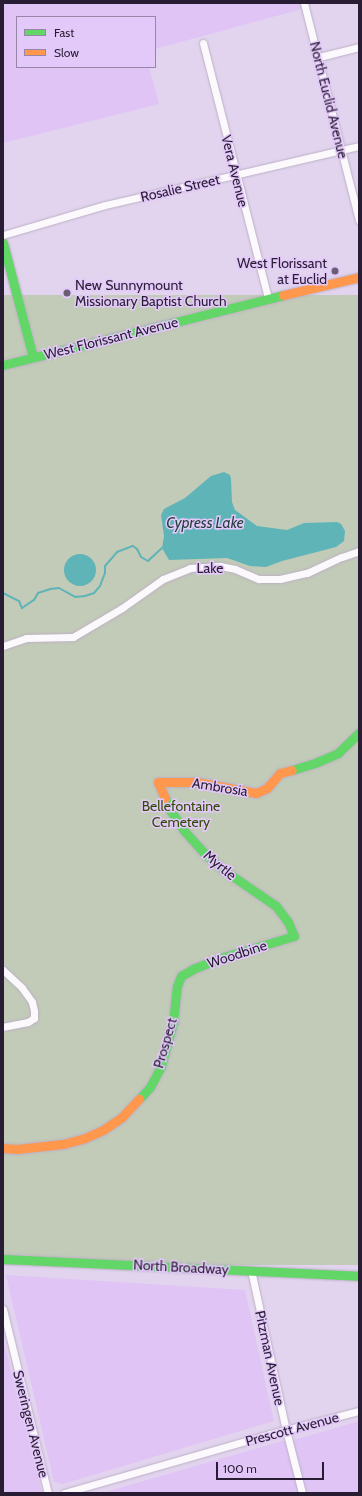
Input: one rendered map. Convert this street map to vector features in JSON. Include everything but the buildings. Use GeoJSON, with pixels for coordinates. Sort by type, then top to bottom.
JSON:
{"type":"FeatureCollection","features":[{"type":"Feature","properties":{"kind":"street","name":"North Euclid Avenue"},"geometry":{"type":"LineString","coordinates":[[304,3],[319,57],[359,220]]}},
{"type":"Feature","properties":{"kind":"street","name":"Vera Avenue"},"geometry":{"type":"LineString","coordinates":[[203,43],[268,298]]}},
{"type":"Feature","properties":{"kind":"street"},"geometry":{"type":"LineString","coordinates":[[319,57],[359,47]]}},
{"type":"Feature","properties":{"kind":"street","name":"Rosalie Street"},"geometry":{"type":"LineString","coordinates":[[3,235],[105,205],[359,146]]}},
{"type":"Feature","properties":{"kind":"street"},"geometry":{"type":"LineString","coordinates":[[3,243],[33,358]]}},
{"type":"Feature","properties":{"kind":"street","name":"West Florissant Avenue"},"geometry":{"type":"LineString","coordinates":[[3,365],[268,298],[359,277]]}},
{"type":"Feature","properties":{"kind":"street","name":"Lake"},"geometry":{"type":"LineString","coordinates":[[3,646],[26,638],[73,637],[122,608],[163,579],[190,568],[220,566],[235,569],[259,579],[280,579],[307,573],[342,557],[359,552]]}},
{"type":"Feature","properties":{"kind":"street","name":"Ambrosia"},"geometry":{"type":"LineString","coordinates":[[158,782],[196,782],[256,793],[267,788],[280,772],[315,763],[338,753],[359,734]]}},
{"type":"Feature","properties":{"kind":"street","name":"Myrtle"},"geometry":{"type":"LineString","coordinates":[[158,782],[170,810],[185,832],[206,856],[276,906],[288,922],[294,936]]}},
{"type":"Feature","properties":{"kind":"street","name":"Woodbine"},"geometry":{"type":"LineString","coordinates":[[181,976],[195,968],[224,957],[294,936]]}},
{"type":"Feature","properties":{"kind":"street"},"geometry":{"type":"LineString","coordinates":[[3,970],[22,988],[32,1002],[34,1011],[34,1018],[28,1022],[3,1027]]}},
{"type":"Feature","properties":{"kind":"street","name":"Prospect"},"geometry":{"type":"LineString","coordinates":[[3,1148],[41,1147],[62,1144],[85,1138],[103,1130],[122,1117],[136,1104],[150,1087],[161,1066],[173,1023],[177,986],[181,976]]}},
{"type":"Feature","properties":{"kind":"street","name":"North Broadway"},"geometry":{"type":"LineString","coordinates":[[3,1259],[359,1276]]}},
{"type":"Feature","properties":{"kind":"street","name":"Pitzman Avenue"},"geometry":{"type":"LineString","coordinates":[[251,1270],[286,1430],[302,1493]]}},
{"type":"Feature","properties":{"kind":"street","name":"Sweringen Avenue"},"geometry":{"type":"LineString","coordinates":[[3,1309],[48,1493]]}},
{"type":"Feature","properties":{"kind":"street","name":"Prescott Avenue"},"geometry":{"type":"LineString","coordinates":[[64,1493],[286,1430],[359,1411]]}},
{"type":"Feature","properties":{"kind":"shaded area"},"geometry":{"type":"Polygon","coordinates":[[[3,3],[301,3],[302,9],[156,49],[156,16],[16,16],[16,68],[149,68],[159,104],[3,143],[3,3]]]}},
{"type":"Feature","properties":{"kind":"shaded area"},"geometry":{"type":"Polygon","coordinates":[[[6,1275],[245,1290],[274,1421],[63,1484],[54,1482],[6,1275]]]}},
{"type":"Feature","properties":{"kind":"shaded area"},"geometry":{"type":"Polygon","coordinates":[[[3,1339],[42,1493],[3,1493],[3,1339]]]}},
{"type":"Feature","properties":{"kind":"shaded area"},"geometry":{"type":"Polygon","coordinates":[[[359,1421],[359,1493],[102,1493],[282,1441],[290,1441],[359,1421]]]}},
{"type":"Feature","properties":{"kind":"green space","name":"Bellefontaine Cemetery"},"geometry":{"type":"Polygon","coordinates":[[[3,295],[359,295],[359,1265],[3,1265],[3,295]]]}},
{"type":"Feature","properties":{"kind":"water","name":"Cypress Lake"},"geometry":{"type":"Polygon","coordinates":[[[224,472],[230,475],[232,502],[235,510],[257,526],[287,530],[304,523],[337,522],[341,524],[345,531],[344,541],[336,547],[282,561],[266,567],[250,566],[227,558],[169,560],[162,548],[164,536],[161,515],[164,509],[185,498],[211,476],[224,472]]]}},
{"type":"Feature","properties":{"kind":"water"},"geometry":{"type":"Polygon","coordinates":[[[77,554],[83,554],[92,558],[96,570],[92,582],[83,586],[77,586],[68,582],[64,573],[64,567],[68,558],[77,554]]]}},
{"type":"Feature","properties":{"kind":"waterway"},"geometry":{"type":"LineString","coordinates":[[3,593],[19,601],[22,608],[34,600],[38,593],[50,589],[59,588],[75,597],[85,596],[94,593],[100,586],[105,573],[105,566],[117,552],[133,546],[137,549],[141,557],[148,561],[162,548]]}},
{"type":"Feature","properties":{"kind":"traffic: fast"},"geometry":{"type":"LineString","coordinates":[[3,243],[33,357]]}},
{"type":"Feature","properties":{"kind":"traffic: fast"},"geometry":{"type":"LineString","coordinates":[[3,365],[283,295]]}},
{"type":"Feature","properties":{"kind":"traffic: fast"},"geometry":{"type":"LineString","coordinates":[[292,770],[315,763],[338,753],[359,733]]}},
{"type":"Feature","properties":{"kind":"traffic: fast"},"geometry":{"type":"LineString","coordinates":[[139,1099],[150,1087],[161,1066],[173,1023],[177,986],[181,976],[195,968],[224,957],[294,936],[288,922],[276,906],[225,871],[206,855],[185,832],[170,810],[165,798]]}},
{"type":"Feature","properties":{"kind":"traffic: fast"},"geometry":{"type":"LineString","coordinates":[[3,1259],[359,1276]]}},
{"type":"Feature","properties":{"kind":"traffic: slow"},"geometry":{"type":"LineString","coordinates":[[283,295],[359,277]]}},
{"type":"Feature","properties":{"kind":"traffic: slow"},"geometry":{"type":"LineString","coordinates":[[165,798],[158,782],[196,782],[256,793],[267,788],[280,773],[292,770]]}},
{"type":"Feature","properties":{"kind":"traffic: slow"},"geometry":{"type":"LineString","coordinates":[[3,1148],[17,1149],[63,1144],[85,1138],[103,1130],[122,1117],[139,1099]]}},
{"type":"Feature","properties":{"kind":"place","name":"West Florissant at Euclid"},"geometry":{"type":"Point","coordinates":[335,271]}},
{"type":"Feature","properties":{"kind":"place","name":"New Sunnymount Missionary Baptist Church"},"geometry":{"type":"Point","coordinates":[67,293]}}]}
